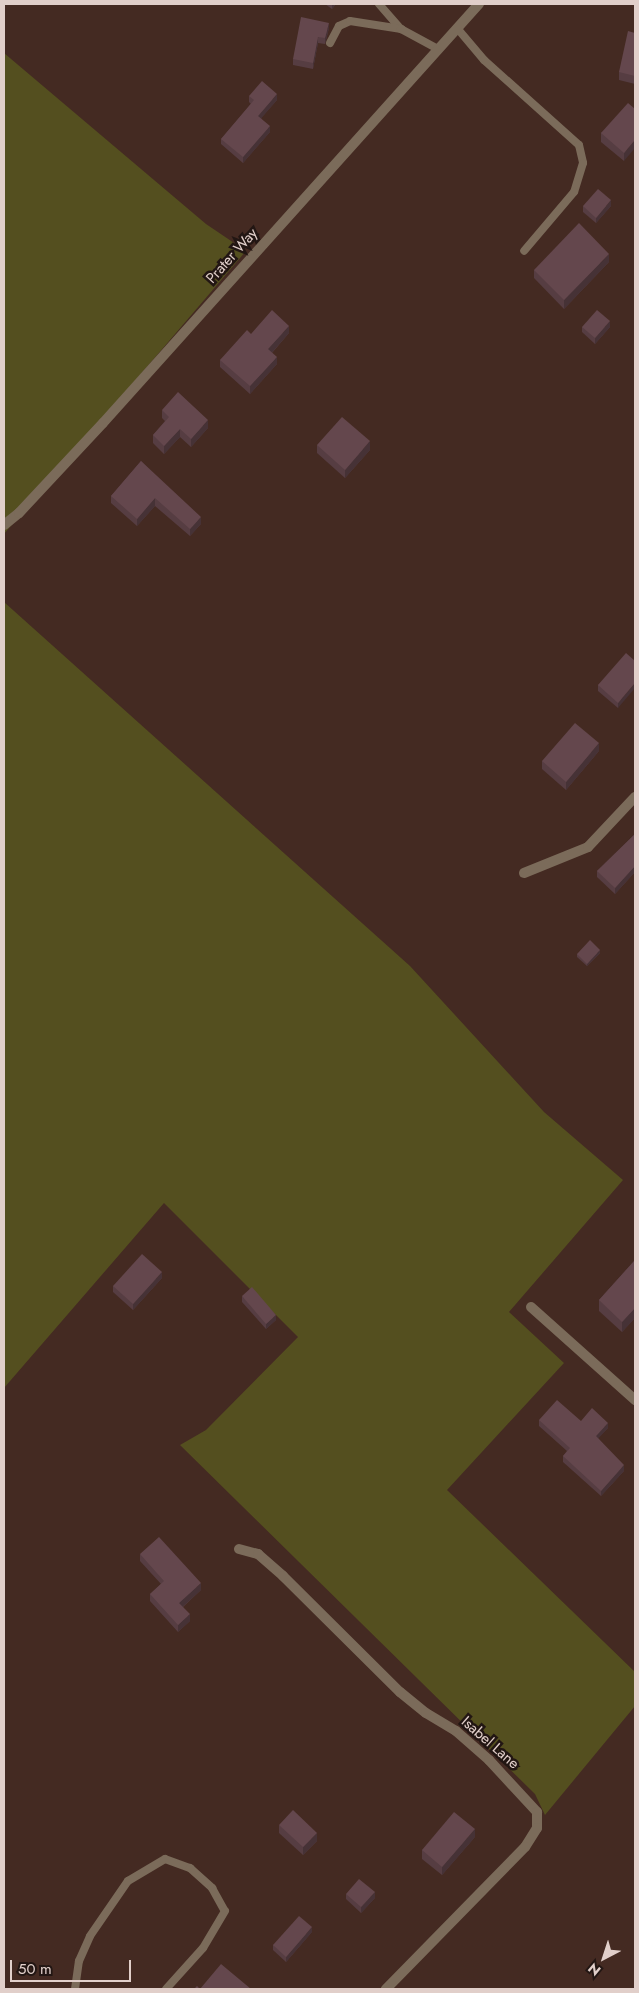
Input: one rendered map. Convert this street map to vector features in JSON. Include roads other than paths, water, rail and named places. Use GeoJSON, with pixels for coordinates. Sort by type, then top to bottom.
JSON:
{"type":"FeatureCollection","features":[{"type":"Feature","properties":{"kind":"street","name":"Prater Way"},"geometry":{"type":"LineString","coordinates":[[4,525],[19,513],[109,416],[479,4]]}},
{"type":"Feature","properties":{"kind":"street"},"geometry":{"type":"LineString","coordinates":[[524,873],[588,847],[635,797]]}},
{"type":"Feature","properties":{"kind":"street"},"geometry":{"type":"LineString","coordinates":[[531,1307],[635,1400]]}},
{"type":"Feature","properties":{"kind":"street","name":"Isabel Lane"},"geometry":{"type":"LineString","coordinates":[[239,1550],[258,1554],[283,1576],[400,1692],[426,1713],[456,1731],[489,1760],[537,1812],[537,1828],[525,1847],[386,1989]]}},
{"type":"Feature","properties":{"kind":"lane"},"geometry":{"type":"LineString","coordinates":[[379,4],[401,29]]}},
{"type":"Feature","properties":{"kind":"lane"},"geometry":{"type":"LineString","coordinates":[[330,43],[339,26],[350,21],[401,29],[438,49]]}},
{"type":"Feature","properties":{"kind":"lane"},"geometry":{"type":"LineString","coordinates":[[457,28],[484,60],[579,144],[583,163],[574,192],[524,251]]}},
{"type":"Feature","properties":{"kind":"lane"},"geometry":{"type":"LineString","coordinates":[[75,1989],[79,1962],[90,1936],[128,1881],[165,1859],[190,1868],[212,1888],[225,1911],[203,1948],[166,1989]]}}]}
